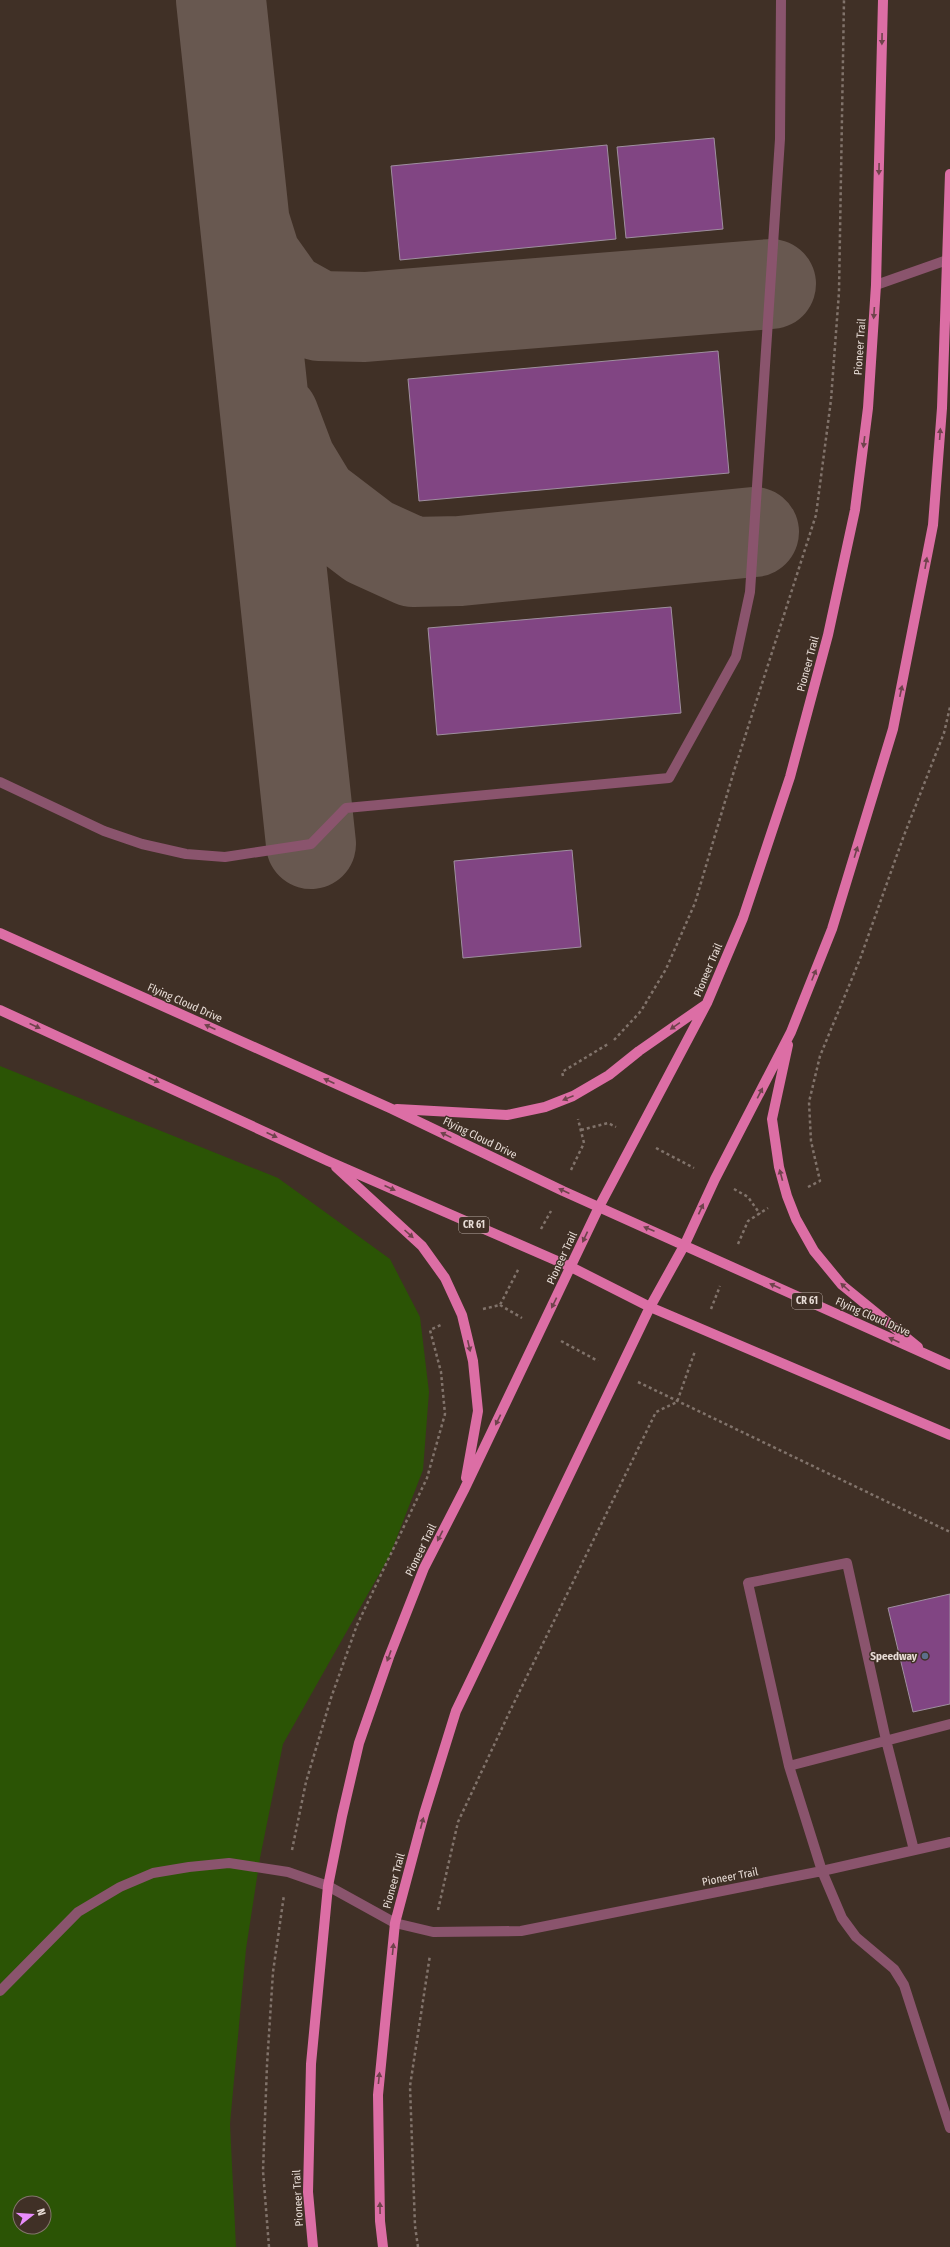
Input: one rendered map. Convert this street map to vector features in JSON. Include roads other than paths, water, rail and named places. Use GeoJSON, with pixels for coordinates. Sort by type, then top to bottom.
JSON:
{"type":"FeatureCollection","features":[{"type":"Feature","properties":{"kind":"main road","name":"Pioneer Trail"},"geometry":{"type":"LineString","coordinates":[[313,2247],[308,2192],[311,2064],[328,1886],[359,1743],[386,1665],[424,1568],[464,1490],[599,1207],[707,1004],[743,918],[790,777],[828,635],[855,510],[868,408],[876,285],[883,0]]}},
{"type":"Feature","properties":{"kind":"main road","name":"Pioneer Trail"},"geometry":{"type":"LineString","coordinates":[[383,2247],[380,2221],[378,2095],[395,1923],[424,1814],[456,1711],[650,1307],[685,1244],[715,1179],[791,1032],[834,922],[893,729],[912,641],[933,525],[942,408],[949,259],[950,174]]}},
{"type":"Feature","properties":{"kind":"main road","name":"Flying Cloud Drive"},"geometry":{"type":"LineString","coordinates":[[0,933],[392,1109],[562,1191],[685,1244],[728,1266],[950,1365]]}},
{"type":"Feature","properties":{"kind":"main road"},"geometry":{"type":"LineString","coordinates":[[392,1109],[507,1115],[545,1107],[573,1096],[609,1075],[639,1051],[707,1004]]}},
{"type":"Feature","properties":{"kind":"main road","name":"CR 61"},"geometry":{"type":"LineString","coordinates":[[0,1010],[328,1160],[571,1268],[650,1307],[950,1434]]}},
{"type":"Feature","properties":{"kind":"main road"},"geometry":{"type":"LineString","coordinates":[[791,1032],[772,1119],[779,1167],[787,1196],[796,1219],[814,1251],[842,1285],[929,1356]]}},
{"type":"Feature","properties":{"kind":"main road"},"geometry":{"type":"LineString","coordinates":[[328,1160],[422,1246],[445,1278],[462,1315],[473,1361],[478,1411],[464,1490]]}},
{"type":"Feature","properties":{"kind":"street"},"geometry":{"type":"LineString","coordinates":[[0,782],[104,830],[142,844],[186,854],[225,857],[311,844],[346,808],[670,778],[736,657],[750,592],[780,139],[781,0]]}},
{"type":"Feature","properties":{"kind":"street"},"geometry":{"type":"LineString","coordinates":[[876,285],[949,259]]}},
{"type":"Feature","properties":{"kind":"street"},"geometry":{"type":"LineString","coordinates":[[914,1850],[886,1740],[848,1563],[748,1583],[789,1766],[822,1870],[842,1918],[856,1936],[894,1969],[904,1985],[950,2128]]}},
{"type":"Feature","properties":{"kind":"street"},"geometry":{"type":"LineString","coordinates":[[789,1766],[950,1724]]}},
{"type":"Feature","properties":{"kind":"street","name":"Pioneer Trail"},"geometry":{"type":"LineString","coordinates":[[328,1886],[395,1923],[433,1932],[521,1931],[822,1870],[950,1842]]}},
{"type":"Feature","properties":{"kind":"street"},"geometry":{"type":"LineString","coordinates":[[0,1991],[78,1912],[120,1888],[153,1873],[229,1863],[288,1872],[328,1886]]}},
{"type":"Feature","properties":{"kind":"place","name":"Speedway"},"geometry":{"type":"Point","coordinates":[925,1656]}}]}
